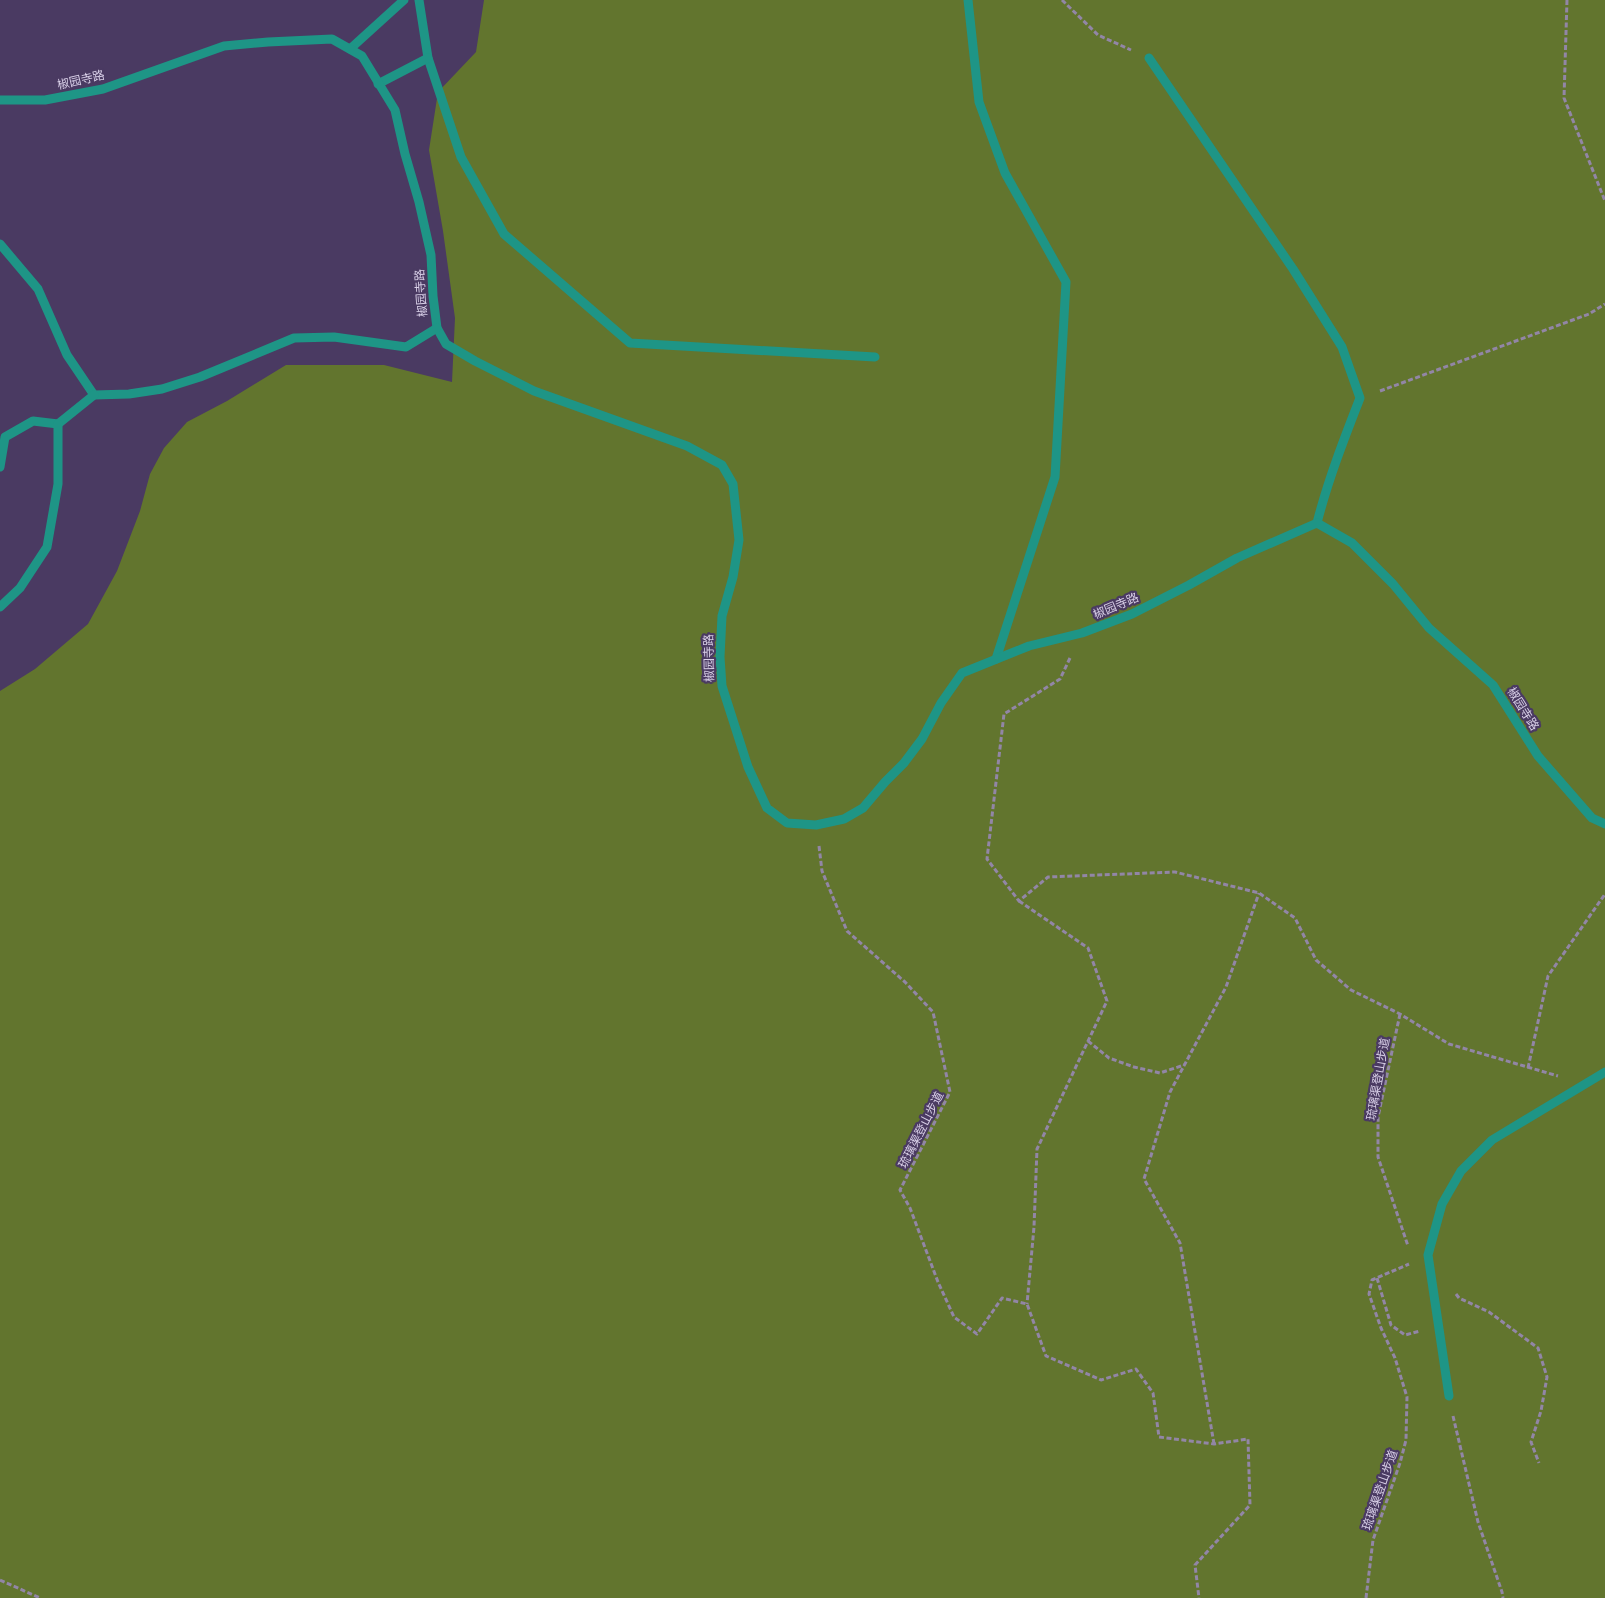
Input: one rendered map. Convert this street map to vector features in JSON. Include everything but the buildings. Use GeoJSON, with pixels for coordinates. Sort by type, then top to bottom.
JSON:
{"type":"FeatureCollection","features":[{"type":"Feature","properties":{"kind":"street"},"geometry":{"type":"LineString","coordinates":[[350,49],[404,0]]}},
{"type":"Feature","properties":{"kind":"street"},"geometry":{"type":"LineString","coordinates":[[419,0],[428,58],[461,157],[504,234],[630,343],[875,357]]}},
{"type":"Feature","properties":{"kind":"street"},"geometry":{"type":"LineString","coordinates":[[968,0],[979,102],[1005,173],[1066,282],[1056,477],[996,659]]}},
{"type":"Feature","properties":{"kind":"street","name":"椒园寺路"},"geometry":{"type":"LineString","coordinates":[[0,100],[45,100],[103,89],[224,46],[332,39],[362,56],[395,110],[431,255],[437,328],[446,344],[534,391],[687,446],[722,464],[732,484],[739,540],[722,616],[720,658],[722,686],[748,767],[767,808],[787,824],[816,825],[844,819],[863,808],[904,763],[922,739],[941,703],[962,673],[1029,646],[1082,633],[1132,614],[1237,558],[1317,523],[1352,543],[1393,584],[1429,628],[1494,685],[1538,756],[1592,818],[1605,824]]}},
{"type":"Feature","properties":{"kind":"street"},"geometry":{"type":"LineString","coordinates":[[378,84],[428,58]]}},
{"type":"Feature","properties":{"kind":"street"},"geometry":{"type":"LineString","coordinates":[[1149,58],[1293,269],[1342,347],[1360,398],[1338,454],[1317,523]]}},
{"type":"Feature","properties":{"kind":"street"},"geometry":{"type":"LineString","coordinates":[[0,244],[38,288],[67,355],[94,395]]}},
{"type":"Feature","properties":{"kind":"street"},"geometry":{"type":"LineString","coordinates":[[0,467],[5,437],[33,421],[58,424],[94,395],[129,394],[162,390],[200,377],[294,338],[334,337],[406,347],[437,328]]}},
{"type":"Feature","properties":{"kind":"street"},"geometry":{"type":"LineString","coordinates":[[0,607],[20,588],[47,547],[58,484],[58,424]]}},
{"type":"Feature","properties":{"kind":"street"},"geometry":{"type":"LineString","coordinates":[[1449,1396],[1428,1255],[1442,1204],[1461,1171],[1492,1140],[1605,1072]]}},
{"type":"Feature","properties":{"kind":"path"},"geometry":{"type":"LineString","coordinates":[[1062,0],[1098,35],[1149,58]]}},
{"type":"Feature","properties":{"kind":"path"},"geometry":{"type":"LineString","coordinates":[[1567,0],[1564,98],[1605,201]]}},
{"type":"Feature","properties":{"kind":"path"},"geometry":{"type":"LineString","coordinates":[[1360,398],[1589,314],[1605,304]]}},
{"type":"Feature","properties":{"kind":"path"},"geometry":{"type":"LineString","coordinates":[[1082,633],[1060,679],[1004,714],[987,859],[1019,901],[1088,948],[1107,1000],[1037,1149],[1034,1227],[1027,1304],[1046,1356],[1101,1380],[1136,1370],[1154,1393],[1159,1437],[1214,1444],[1248,1439],[1250,1505],[1195,1565],[1199,1598]]}},
{"type":"Feature","properties":{"kind":"path","name":"琉璃渠登山步道"},"geometry":{"type":"LineString","coordinates":[[816,825],[822,870],[847,931],[905,982],[933,1012],[950,1092],[900,1190],[910,1208],[938,1282],[954,1317],[977,1334],[1002,1298],[1027,1304]]}},
{"type":"Feature","properties":{"kind":"path"},"geometry":{"type":"LineString","coordinates":[[1019,901],[1048,877],[1175,872],[1259,893],[1295,918],[1316,960],[1351,990],[1400,1014],[1449,1044],[1585,1084]]}},
{"type":"Feature","properties":{"kind":"path"},"geometry":{"type":"LineString","coordinates":[[1214,1444],[1180,1243],[1144,1179],[1170,1092],[1226,987],[1259,893]]}},
{"type":"Feature","properties":{"kind":"path"},"geometry":{"type":"LineString","coordinates":[[1528,1068],[1548,976],[1605,894]]}},
{"type":"Feature","properties":{"kind":"path","name":"琉璃渠登山步道"},"geometry":{"type":"LineString","coordinates":[[1400,1014],[1378,1117],[1378,1157],[1410,1250],[1411,1263]]}},
{"type":"Feature","properties":{"kind":"path"},"geometry":{"type":"LineString","coordinates":[[1088,1041],[1109,1058],[1134,1067],[1160,1073],[1184,1065]]}},
{"type":"Feature","properties":{"kind":"path"},"geometry":{"type":"LineString","coordinates":[[1428,1255],[1377,1278],[1390,1325],[1405,1335],[1424,1330],[1438,1319]]}},
{"type":"Feature","properties":{"kind":"path","name":"琉璃渠登山步道"},"geometry":{"type":"LineString","coordinates":[[1366,1598],[1373,1540],[1400,1463],[1406,1440],[1407,1397],[1395,1358],[1381,1328],[1369,1294],[1372,1280],[1377,1278]]}},
{"type":"Feature","properties":{"kind":"path"},"geometry":{"type":"LineString","coordinates":[[1454,1291],[1459,1298],[1489,1312],[1538,1348],[1547,1377],[1541,1411],[1531,1442],[1539,1462]]}},
{"type":"Feature","properties":{"kind":"path"},"geometry":{"type":"LineString","coordinates":[[1449,1396],[1478,1522],[1503,1598]]}},
{"type":"Feature","properties":{"kind":"path"},"geometry":{"type":"LineString","coordinates":[[0,1580],[40,1598]]}},
{"type":"Feature","properties":{"kind":"green space"},"geometry":{"type":"Polygon","coordinates":[[[484,0],[1605,0],[1605,1598],[0,1598],[0,691],[35,669],[88,624],[117,571],[140,511],[150,474],[164,448],[187,422],[227,401],[286,365],[384,365],[452,382],[455,318],[429,150],[438,92],[476,52],[484,0]]]}}]}
